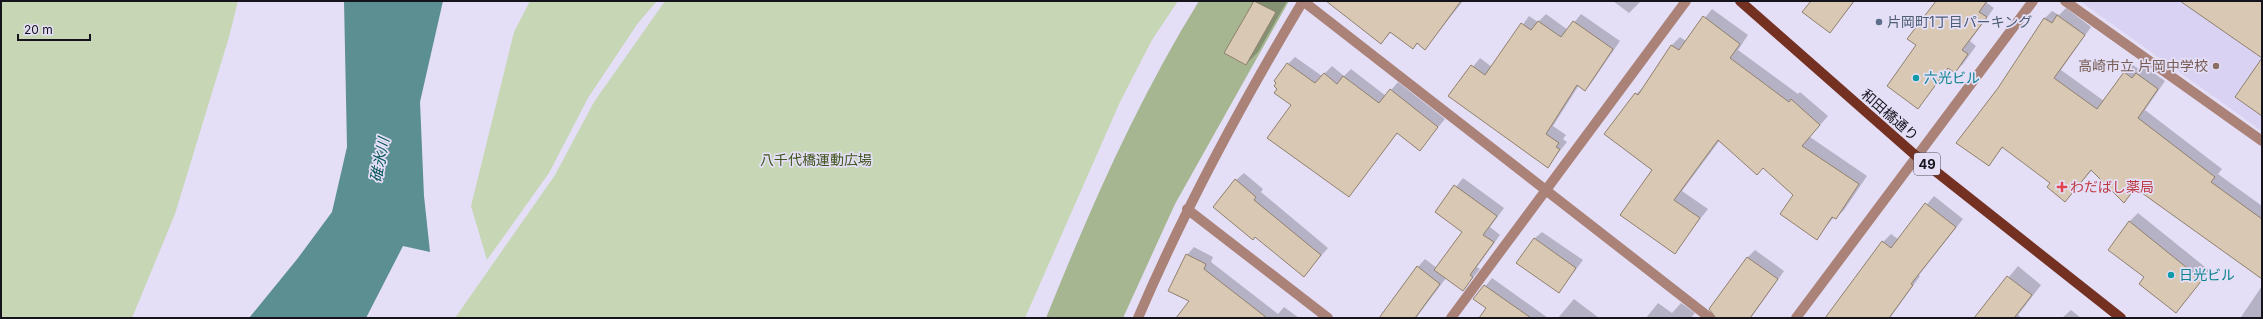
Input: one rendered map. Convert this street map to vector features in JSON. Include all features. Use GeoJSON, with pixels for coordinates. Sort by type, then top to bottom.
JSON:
{"type":"FeatureCollection","features":[{"type":"Feature","properties":{"kind":"main road","name":"和田橋通り"},"geometry":{"type":"LineString","coordinates":[[1740,1],[1915,155],[2121,318]]}},
{"type":"Feature","properties":{"kind":"street"},"geometry":{"type":"LineString","coordinates":[[1138,318],[1187,209],[1232,124],[1303,1],[1710,318]]}},
{"type":"Feature","properties":{"kind":"street"},"geometry":{"type":"LineString","coordinates":[[1450,318],[1686,1]]}},
{"type":"Feature","properties":{"kind":"street"},"geometry":{"type":"LineString","coordinates":[[1796,318],[1915,155],[2032,1]]}},
{"type":"Feature","properties":{"kind":"street"},"geometry":{"type":"LineString","coordinates":[[2065,1],[2262,141]]}},
{"type":"Feature","properties":{"kind":"street"},"geometry":{"type":"LineString","coordinates":[[1187,209],[1328,318]]}},
{"type":"Feature","properties":{"kind":"shaded area"},"geometry":{"type":"Polygon","coordinates":[[[1199,1],[1289,1],[1175,204],[1123,318],[1046,318],[1097,196],[1116,156],[1155,77],[1199,1]]]}},
{"type":"Feature","properties":{"kind":"shaded area","name":"高崎市立 片岡中学校"},"geometry":{"type":"Polygon","coordinates":[[[2080,1],[2262,1],[2262,131],[2080,1]]]}},
{"type":"Feature","properties":{"kind":"green space"},"geometry":{"type":"Polygon","coordinates":[[[1,1],[238,1],[229,37],[175,214],[132,318],[1,318],[1,1]]]}},
{"type":"Feature","properties":{"kind":"green space"},"geometry":{"type":"Polygon","coordinates":[[[530,1],[657,1],[638,23],[588,98],[549,173],[487,260],[471,206],[514,32],[530,1]]]}},
{"type":"Feature","properties":{"kind":"green space","name":"八千代橋運動広場"},"geometry":{"type":"Polygon","coordinates":[[[665,1],[1178,1],[1152,40],[1120,102],[1025,318],[455,318],[555,175],[594,102],[665,1]]]}},
{"type":"Feature","properties":{"kind":"water","name":"碓氷川"},"geometry":{"type":"Polygon","coordinates":[[[344,1],[443,1],[420,102],[424,196],[430,252],[403,246],[366,318],[249,318],[298,258],[332,212],[347,147],[344,1]]]}},
{"type":"Feature","properties":{"kind":"building"},"geometry":{"type":"Polygon","coordinates":[[[1254,1],[1276,12],[1246,65],[1224,53],[1254,1]]]}},
{"type":"Feature","properties":{"kind":"building"},"geometry":{"type":"Polygon","coordinates":[[[1326,1],[1461,1],[1425,50],[1417,43],[1413,49],[1390,32],[1381,44],[1326,1]]]}},
{"type":"Feature","properties":{"kind":"building"},"geometry":{"type":"Polygon","coordinates":[[[1811,1],[1854,1],[1830,33],[1802,12],[1811,1]]]}},
{"type":"Feature","properties":{"kind":"building"},"geometry":{"type":"Polygon","coordinates":[[[1936,1],[1987,1],[1979,12],[1987,17],[1962,50],[1968,54],[1955,73],[1948,68],[1918,109],[1887,86],[1916,45],[1907,39],[1936,1]]]}},
{"type":"Feature","properties":{"kind":"building"},"geometry":{"type":"Polygon","coordinates":[[[2180,1],[2262,1],[2262,58],[2180,1]]]}},
{"type":"Feature","properties":{"kind":"building"},"geometry":{"type":"Polygon","coordinates":[[[2057,15],[2085,35],[2054,78],[2097,109],[2124,72],[2132,78],[2136,73],[2158,89],[2138,118],[2215,177],[2211,182],[2262,219],[2262,279],[2135,188],[2124,203],[2091,170],[2065,202],[2047,187],[2050,183],[2002,147],[1989,166],[1956,143],[1998,88],[2044,18],[2052,23],[2057,15]]]}},
{"type":"Feature","properties":{"kind":"building"},"geometry":{"type":"Polygon","coordinates":[[[1703,16],[1740,44],[1730,58],[1789,102],[1791,99],[1820,125],[1802,146],[1859,184],[1836,219],[1832,217],[1817,240],[1780,214],[1793,195],[1763,168],[1757,175],[1718,140],[1674,200],[1700,218],[1675,254],[1620,215],[1652,170],[1604,134],[1635,93],[1638,95],[1671,45],[1679,50],[1703,16]]]}},
{"type":"Feature","properties":{"kind":"building"},"geometry":{"type":"Polygon","coordinates":[[[1538,21],[1561,37],[1573,21],[1613,49],[1585,91],[1577,85],[1546,134],[1559,143],[1556,147],[1560,149],[1548,168],[1448,96],[1471,65],[1485,75],[1521,23],[1531,30],[1538,21]]]}},
{"type":"Feature","properties":{"kind":"building"},"geometry":{"type":"Polygon","coordinates":[[[2262,58],[2262,116],[2235,97],[2262,58]]]}},
{"type":"Feature","properties":{"kind":"building"},"geometry":{"type":"Polygon","coordinates":[[[1287,63],[1315,83],[1324,73],[1337,84],[1343,76],[1379,103],[1390,89],[1438,127],[1420,151],[1397,133],[1349,197],[1267,138],[1291,105],[1274,93],[1277,89],[1274,86],[1276,83],[1274,81],[1287,63]]]}},
{"type":"Feature","properties":{"kind":"building"},"geometry":{"type":"Polygon","coordinates":[[[1235,179],[1256,197],[1254,200],[1321,255],[1304,277],[1255,237],[1253,240],[1213,207],[1235,179]]]}},
{"type":"Feature","properties":{"kind":"building"},"geometry":{"type":"Polygon","coordinates":[[[1454,185],[1497,216],[1483,235],[1494,242],[1470,275],[1473,277],[1463,291],[1434,270],[1462,232],[1435,212],[1454,185]]]}},
{"type":"Feature","properties":{"kind":"building"},"geometry":{"type":"Polygon","coordinates":[[[1925,203],[1956,227],[1911,284],[1913,285],[1889,318],[1825,318],[1882,241],[1891,248],[1925,203]]]}},
{"type":"Feature","properties":{"kind":"building"},"geometry":{"type":"Polygon","coordinates":[[[2129,221],[2202,280],[2176,313],[2139,284],[2144,277],[2108,250],[2129,221]]]}},
{"type":"Feature","properties":{"kind":"building"},"geometry":{"type":"Polygon","coordinates":[[[1534,238],[1576,268],[1559,293],[1516,263],[1534,238]]]}},
{"type":"Feature","properties":{"kind":"building"},"geometry":{"type":"Polygon","coordinates":[[[1186,254],[1206,264],[1204,269],[1267,318],[1176,318],[1189,301],[1168,291],[1186,254]]]}},
{"type":"Feature","properties":{"kind":"building"},"geometry":{"type":"Polygon","coordinates":[[[1747,257],[1778,279],[1750,318],[1716,318],[1709,309],[1747,257]]]}},
{"type":"Feature","properties":{"kind":"building"},"geometry":{"type":"Polygon","coordinates":[[[1417,266],[1440,284],[1415,318],[1379,318],[1417,266]]]}},
{"type":"Feature","properties":{"kind":"building"},"geometry":{"type":"Polygon","coordinates":[[[2007,276],[2032,295],[2014,318],[1974,318],[2007,276]]]}},
{"type":"Feature","properties":{"kind":"building"},"geometry":{"type":"Polygon","coordinates":[[[1484,285],[1531,318],[1479,318],[1486,308],[1473,299],[1484,285]]]}},
{"type":"Feature","properties":{"kind":"place","name":"片岡町1丁目パーキング"},"geometry":{"type":"Point","coordinates":[1879,22]}},
{"type":"Feature","properties":{"kind":"place","name":"高崎市立 片岡中学校"},"geometry":{"type":"Point","coordinates":[2216,66]}},
{"type":"Feature","properties":{"kind":"place","name":"六光ビル"},"geometry":{"type":"Point","coordinates":[1916,78]}},
{"type":"Feature","properties":{"kind":"place","name":"わだばし薬局"},"geometry":{"type":"Point","coordinates":[2062,187]}},
{"type":"Feature","properties":{"kind":"place","name":"日光ビル"},"geometry":{"type":"Point","coordinates":[2171,275]}}]}
